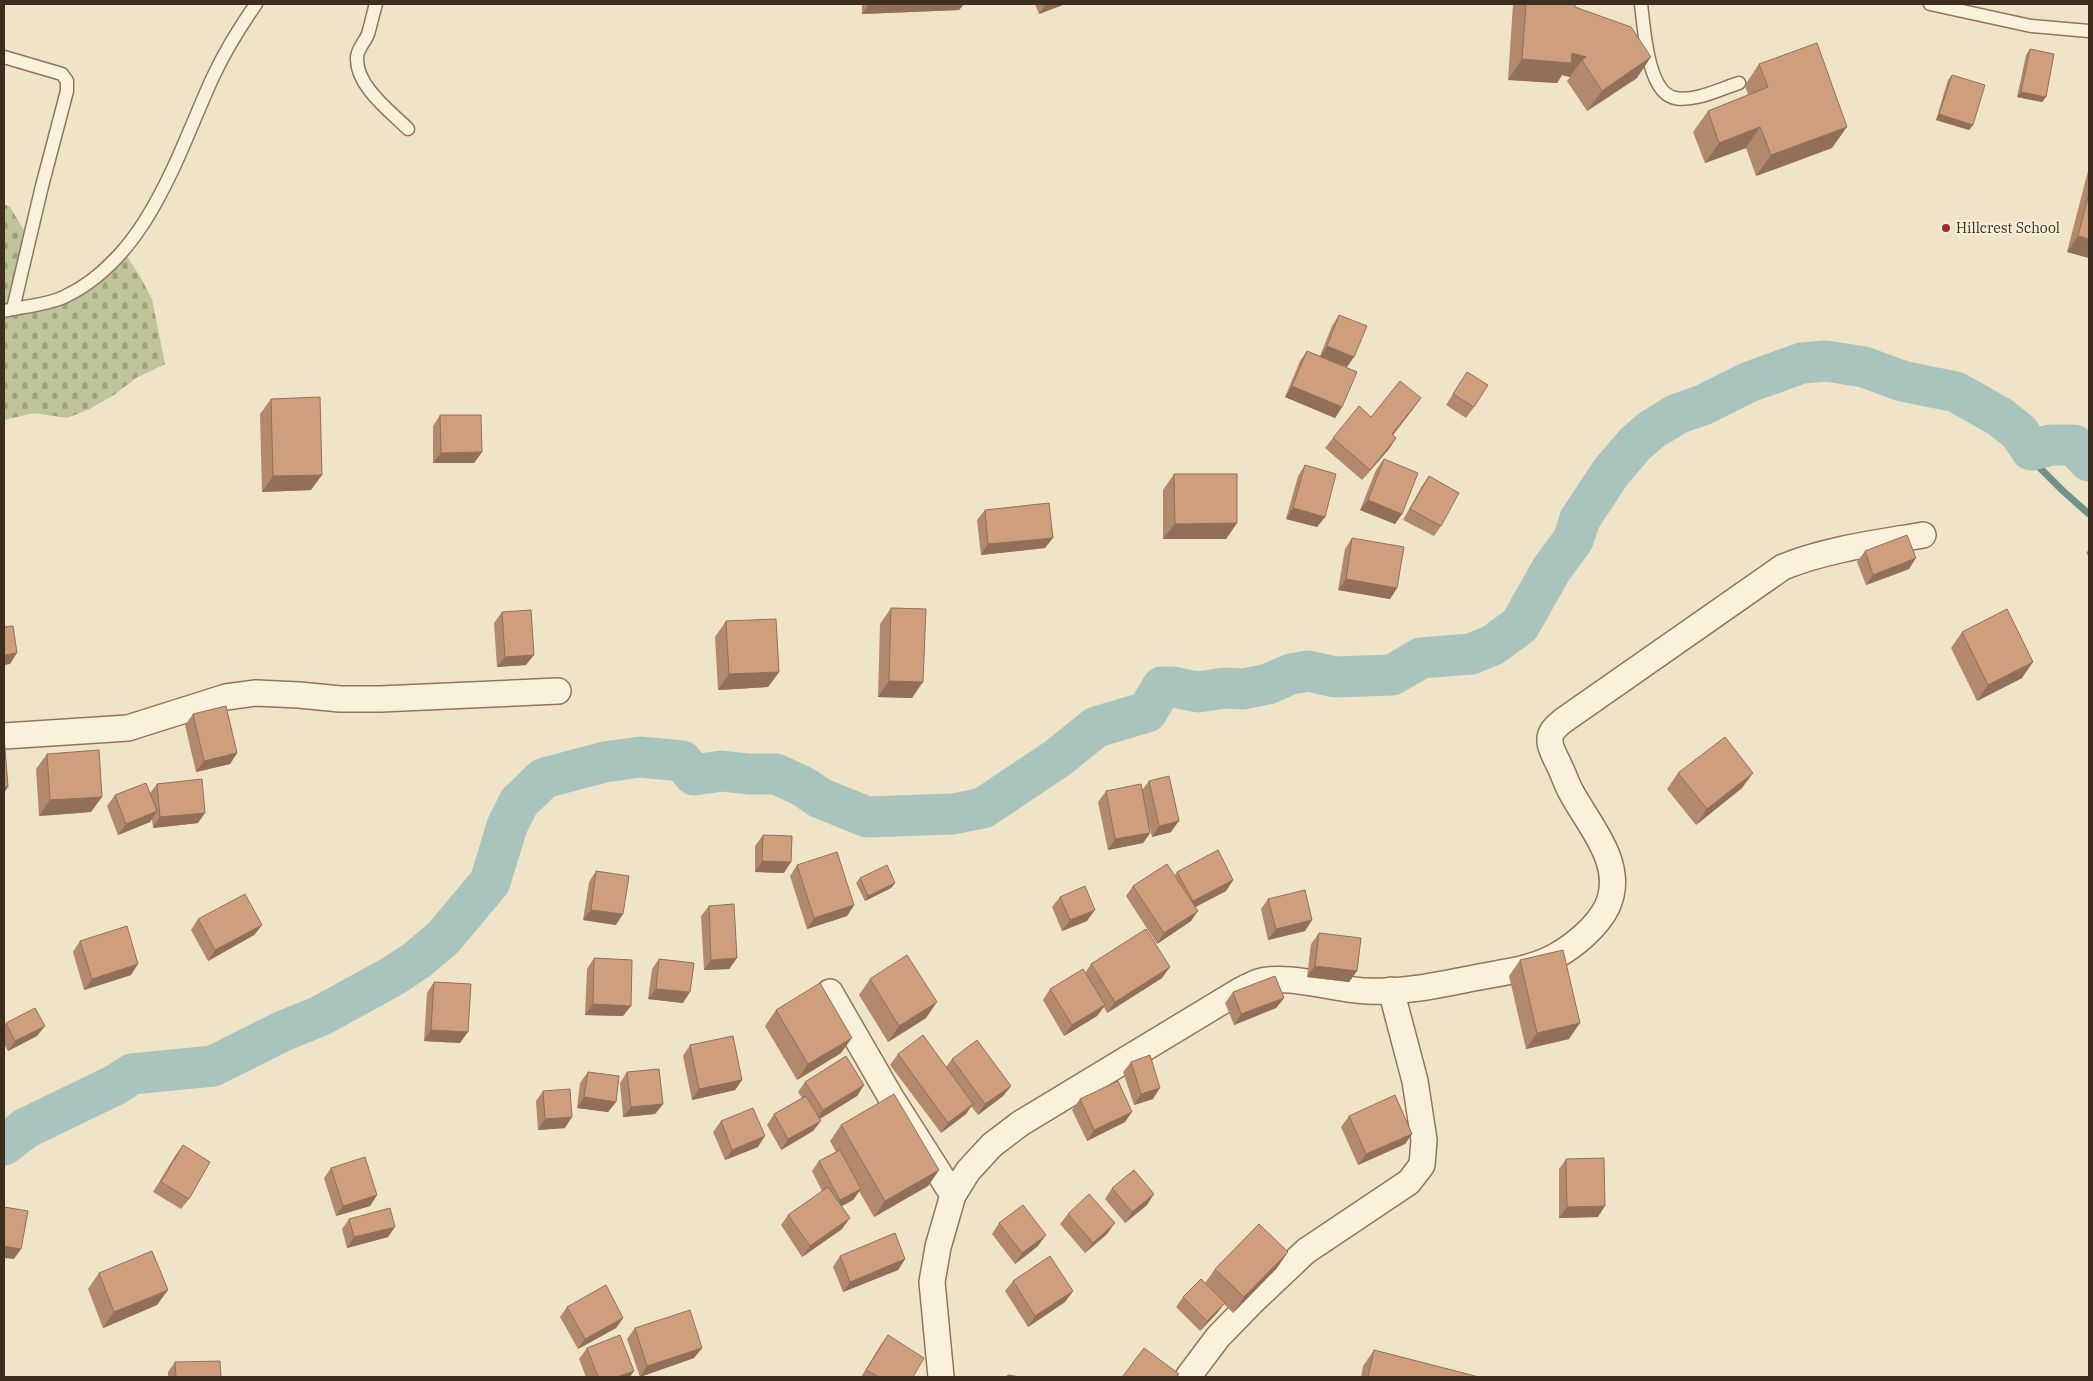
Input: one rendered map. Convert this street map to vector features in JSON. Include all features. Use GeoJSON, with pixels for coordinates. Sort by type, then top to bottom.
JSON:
{"type":"FeatureCollection","features":[{"type":"Feature","properties":{"kind":"street"},"geometry":{"type":"LineString","coordinates":[[941,1377],[932,1282],[938,1247],[953,1195],[968,1171],[992,1145],[1021,1124],[1241,990],[1258,982],[1268,980],[1289,981],[1367,991],[1419,988],[1522,969],[1555,957],[1579,940],[1598,920],[1607,907],[1612,893],[1612,878],[1606,850],[1570,790],[1550,740],[1552,731],[1564,720],[1783,566],[1837,550],[1923,535]]}},
{"type":"Feature","properties":{"kind":"street"},"geometry":{"type":"LineString","coordinates":[[4,736],[128,728],[226,697],[256,693],[340,699],[380,699],[558,691]]}},
{"type":"Feature","properties":{"kind":"street"},"geometry":{"type":"LineString","coordinates":[[1188,1377],[1225,1330],[1306,1250],[1409,1182],[1422,1165],[1424,1140],[1415,1081],[1391,990]]}},
{"type":"Feature","properties":{"kind":"street"},"geometry":{"type":"LineString","coordinates":[[830,992],[890,1096],[953,1195]]}},
{"type":"Feature","properties":{"kind":"lane"},"geometry":{"type":"LineString","coordinates":[[4,57],[62,74],[67,81],[67,91],[8,310],[45,303],[64,297],[97,277],[113,263],[151,211],[168,178],[213,77],[256,4]]}},
{"type":"Feature","properties":{"kind":"lane"},"geometry":{"type":"LineString","coordinates":[[376,4],[367,35],[359,48],[357,58],[361,76],[375,97],[408,129]]}},
{"type":"Feature","properties":{"kind":"lane"},"geometry":{"type":"LineString","coordinates":[[1641,4],[1652,72],[1662,92],[1674,98],[1692,97],[1739,83]]}},
{"type":"Feature","properties":{"kind":"lane"},"geometry":{"type":"LineString","coordinates":[[1930,4],[2031,26],[2089,31]]}},
{"type":"Feature","properties":{"kind":"green space"},"geometry":{"type":"Polygon","coordinates":[[[4,204],[10,207],[28,237],[17,282],[24,302],[46,299],[87,276],[119,244],[152,299],[165,364],[136,378],[114,395],[88,410],[67,418],[34,413],[4,420],[4,204]]]}},
{"type":"Feature","properties":{"kind":"building"},"geometry":{"type":"Polygon","coordinates":[[[1526,4],[1575,4],[1575,7],[1631,27],[1651,57],[1602,91],[1582,60],[1586,57],[1572,53],[1571,63],[1522,59],[1526,4]]]}},
{"type":"Feature","properties":{"kind":"building"},"geometry":{"type":"Polygon","coordinates":[[[1817,43],[1847,127],[1771,155],[1760,127],[1719,143],[1708,111],[1768,87],[1759,64],[1817,43]]]}},
{"type":"Feature","properties":{"kind":"building"},"geometry":{"type":"Polygon","coordinates":[[[2030,49],[2054,54],[2046,97],[2021,92],[2030,49]]]}},
{"type":"Feature","properties":{"kind":"building"},"geometry":{"type":"Polygon","coordinates":[[[1952,75],[1985,85],[1973,125],[1939,114],[1952,75]]]}},
{"type":"Feature","properties":{"kind":"building"},"geometry":{"type":"Polygon","coordinates":[[[2089,193],[2089,239],[2078,236],[2089,193]]]}},
{"type":"Feature","properties":{"kind":"building"},"geometry":{"type":"Polygon","coordinates":[[[1339,315],[1367,326],[1354,357],[1327,346],[1339,315]]]}},
{"type":"Feature","properties":{"kind":"building"},"geometry":{"type":"Polygon","coordinates":[[[1307,351],[1357,372],[1342,407],[1292,386],[1307,351]]]}},
{"type":"Feature","properties":{"kind":"building"},"geometry":{"type":"Polygon","coordinates":[[[1467,372],[1488,385],[1474,407],[1453,394],[1467,372]]]}},
{"type":"Feature","properties":{"kind":"building"},"geometry":{"type":"Polygon","coordinates":[[[1400,381],[1421,398],[1392,434],[1396,438],[1370,470],[1333,438],[1359,406],[1371,417],[1400,381]]]}},
{"type":"Feature","properties":{"kind":"building"},"geometry":{"type":"Polygon","coordinates":[[[320,397],[322,475],[273,476],[271,399],[320,397]]]}},
{"type":"Feature","properties":{"kind":"building"},"geometry":{"type":"Polygon","coordinates":[[[440,415],[481,415],[482,452],[441,453],[440,415]]]}},
{"type":"Feature","properties":{"kind":"building"},"geometry":{"type":"Polygon","coordinates":[[[1384,459],[1418,473],[1402,514],[1368,500],[1384,459]]]}},
{"type":"Feature","properties":{"kind":"building"},"geometry":{"type":"Polygon","coordinates":[[[1305,465],[1336,474],[1325,517],[1293,508],[1305,465]]]}},
{"type":"Feature","properties":{"kind":"building"},"geometry":{"type":"Polygon","coordinates":[[[1174,474],[1237,474],[1237,523],[1175,524],[1174,474]]]}},
{"type":"Feature","properties":{"kind":"building"},"geometry":{"type":"Polygon","coordinates":[[[1429,476],[1459,493],[1441,526],[1410,509],[1429,476]]]}},
{"type":"Feature","properties":{"kind":"building"},"geometry":{"type":"Polygon","coordinates":[[[1049,503],[1053,538],[988,544],[985,510],[1049,503]]]}},
{"type":"Feature","properties":{"kind":"building"},"geometry":{"type":"Polygon","coordinates":[[[1907,535],[1916,558],[1873,575],[1865,551],[1907,535]]]}},
{"type":"Feature","properties":{"kind":"building"},"geometry":{"type":"Polygon","coordinates":[[[1352,538],[1404,547],[1397,588],[1346,579],[1352,538]]]}},
{"type":"Feature","properties":{"kind":"building"},"geometry":{"type":"Polygon","coordinates":[[[891,608],[926,609],[923,682],[889,681],[891,608]]]}},
{"type":"Feature","properties":{"kind":"building"},"geometry":{"type":"Polygon","coordinates":[[[2007,609],[2033,662],[1988,685],[1962,632],[2007,609]]]}},
{"type":"Feature","properties":{"kind":"building"},"geometry":{"type":"Polygon","coordinates":[[[531,610],[534,655],[505,657],[502,612],[531,610]]]}},
{"type":"Feature","properties":{"kind":"building"},"geometry":{"type":"Polygon","coordinates":[[[776,619],[779,672],[729,674],[726,621],[776,619]]]}},
{"type":"Feature","properties":{"kind":"building"},"geometry":{"type":"Polygon","coordinates":[[[13,626],[17,653],[4,655],[4,627],[13,626]]]}},
{"type":"Feature","properties":{"kind":"building"},"geometry":{"type":"Polygon","coordinates":[[[226,706],[237,753],[204,761],[193,714],[226,706]]]}},
{"type":"Feature","properties":{"kind":"building"},"geometry":{"type":"Polygon","coordinates":[[[4,736],[8,787],[4,787],[4,736]]]}},
{"type":"Feature","properties":{"kind":"building"},"geometry":{"type":"Polygon","coordinates":[[[1725,737],[1753,773],[1707,809],[1678,773],[1725,737]]]}},
{"type":"Feature","properties":{"kind":"building"},"geometry":{"type":"Polygon","coordinates":[[[99,750],[102,797],[50,800],[47,754],[99,750]]]}},
{"type":"Feature","properties":{"kind":"building"},"geometry":{"type":"Polygon","coordinates":[[[1169,776],[1179,821],[1159,826],[1149,781],[1169,776]]]}},
{"type":"Feature","properties":{"kind":"building"},"geometry":{"type":"Polygon","coordinates":[[[202,779],[205,813],[160,817],[157,784],[202,779]]]}},
{"type":"Feature","properties":{"kind":"building"},"geometry":{"type":"Polygon","coordinates":[[[146,783],[157,811],[126,824],[115,795],[146,783]]]}},
{"type":"Feature","properties":{"kind":"building"},"geometry":{"type":"Polygon","coordinates":[[[1141,784],[1150,833],[1115,839],[1106,791],[1141,784]]]}},
{"type":"Feature","properties":{"kind":"building"},"geometry":{"type":"Polygon","coordinates":[[[763,835],[792,836],[791,862],[762,861],[763,835]]]}},
{"type":"Feature","properties":{"kind":"building"},"geometry":{"type":"Polygon","coordinates":[[[1218,850],[1233,880],[1193,901],[1177,872],[1218,850]]]}},
{"type":"Feature","properties":{"kind":"building"},"geometry":{"type":"Polygon","coordinates":[[[837,852],[854,905],[814,918],[797,865],[837,852]]]}},
{"type":"Feature","properties":{"kind":"building"},"geometry":{"type":"Polygon","coordinates":[[[1167,864],[1198,911],[1164,933],[1133,886],[1167,864]]]}},
{"type":"Feature","properties":{"kind":"building"},"geometry":{"type":"Polygon","coordinates":[[[887,865],[895,883],[868,896],[860,878],[887,865]]]}},
{"type":"Feature","properties":{"kind":"building"},"geometry":{"type":"Polygon","coordinates":[[[596,871],[629,876],[623,914],[591,910],[596,871]]]}},
{"type":"Feature","properties":{"kind":"building"},"geometry":{"type":"Polygon","coordinates":[[[1085,886],[1095,910],[1070,920],[1060,897],[1085,886]]]}},
{"type":"Feature","properties":{"kind":"building"},"geometry":{"type":"Polygon","coordinates":[[[1305,890],[1312,920],[1276,929],[1268,899],[1305,890]]]}},
{"type":"Feature","properties":{"kind":"building"},"geometry":{"type":"Polygon","coordinates":[[[245,894],[262,925],[215,950],[198,919],[245,894]]]}},
{"type":"Feature","properties":{"kind":"building"},"geometry":{"type":"Polygon","coordinates":[[[734,904],[737,958],[711,960],[709,906],[734,904]]]}},
{"type":"Feature","properties":{"kind":"building"},"geometry":{"type":"Polygon","coordinates":[[[127,926],[138,964],[92,979],[80,941],[127,926]]]}},
{"type":"Feature","properties":{"kind":"building"},"geometry":{"type":"Polygon","coordinates":[[[1146,929],[1170,967],[1115,1002],[1091,964],[1146,929]]]}},
{"type":"Feature","properties":{"kind":"building"},"geometry":{"type":"Polygon","coordinates":[[[1319,933],[1361,938],[1357,971],[1315,966],[1319,933]]]}},
{"type":"Feature","properties":{"kind":"building"},"geometry":{"type":"Polygon","coordinates":[[[1563,950],[1580,1023],[1537,1033],[1520,960],[1563,950]]]}},
{"type":"Feature","properties":{"kind":"building"},"geometry":{"type":"Polygon","coordinates":[[[907,955],[937,1002],[899,1026],[870,979],[907,955]]]}},
{"type":"Feature","properties":{"kind":"building"},"geometry":{"type":"Polygon","coordinates":[[[594,958],[632,960],[631,1006],[593,1004],[594,958]]]}},
{"type":"Feature","properties":{"kind":"building"},"geometry":{"type":"Polygon","coordinates":[[[659,959],[694,963],[690,992],[656,989],[659,959]]]}},
{"type":"Feature","properties":{"kind":"building"},"geometry":{"type":"Polygon","coordinates":[[[1083,969],[1105,1005],[1072,1025],[1050,989],[1083,969]]]}},
{"type":"Feature","properties":{"kind":"building"},"geometry":{"type":"Polygon","coordinates":[[[1275,976],[1284,998],[1241,1014],[1233,992],[1275,976]]]}},
{"type":"Feature","properties":{"kind":"building"},"geometry":{"type":"Polygon","coordinates":[[[434,982],[471,984],[468,1032],[431,1030],[434,982]]]}},
{"type":"Feature","properties":{"kind":"building"},"geometry":{"type":"Polygon","coordinates":[[[820,983],[852,1038],[808,1064],[776,1010],[820,983]]]}},
{"type":"Feature","properties":{"kind":"building"},"geometry":{"type":"Polygon","coordinates":[[[35,1008],[45,1026],[15,1041],[6,1023],[35,1008]]]}},
{"type":"Feature","properties":{"kind":"building"},"geometry":{"type":"Polygon","coordinates":[[[923,1035],[973,1104],[948,1123],[898,1054],[923,1035]]]}},
{"type":"Feature","properties":{"kind":"building"},"geometry":{"type":"Polygon","coordinates":[[[733,1036],[742,1080],[699,1089],[690,1045],[733,1036]]]}},
{"type":"Feature","properties":{"kind":"building"},"geometry":{"type":"Polygon","coordinates":[[[977,1040],[1011,1086],[985,1104],[952,1059],[977,1040]]]}},
{"type":"Feature","properties":{"kind":"building"},"geometry":{"type":"Polygon","coordinates":[[[1150,1055],[1160,1088],[1141,1094],[1131,1062],[1150,1055]]]}},
{"type":"Feature","properties":{"kind":"building"},"geometry":{"type":"Polygon","coordinates":[[[846,1056],[864,1085],[823,1110],[805,1082],[846,1056]]]}},
{"type":"Feature","properties":{"kind":"building"},"geometry":{"type":"Polygon","coordinates":[[[659,1069],[663,1104],[631,1107],[627,1072],[659,1069]]]}},
{"type":"Feature","properties":{"kind":"building"},"geometry":{"type":"Polygon","coordinates":[[[588,1072],[619,1076],[616,1102],[584,1097],[588,1072]]]}},
{"type":"Feature","properties":{"kind":"building"},"geometry":{"type":"Polygon","coordinates":[[[1118,1081],[1132,1112],[1094,1130],[1080,1099],[1118,1081]]]}},
{"type":"Feature","properties":{"kind":"building"},"geometry":{"type":"Polygon","coordinates":[[[570,1089],[572,1117],[545,1119],[543,1091],[570,1089]]]}},
{"type":"Feature","properties":{"kind":"building"},"geometry":{"type":"Polygon","coordinates":[[[894,1094],[939,1170],[885,1201],[841,1125],[894,1094]]]}},
{"type":"Feature","properties":{"kind":"building"},"geometry":{"type":"Polygon","coordinates":[[[1395,1095],[1412,1134],[1366,1154],[1349,1116],[1395,1095]]]}},
{"type":"Feature","properties":{"kind":"building"},"geometry":{"type":"Polygon","coordinates":[[[806,1096],[821,1121],[788,1139],[774,1114],[806,1096]]]}},
{"type":"Feature","properties":{"kind":"building"},"geometry":{"type":"Polygon","coordinates":[[[753,1108],[765,1136],[732,1150],[721,1121],[753,1108]]]}},
{"type":"Feature","properties":{"kind":"building"},"geometry":{"type":"Polygon","coordinates":[[[183,1145],[210,1162],[189,1199],[161,1182],[183,1145]]]}},
{"type":"Feature","properties":{"kind":"building"},"geometry":{"type":"Polygon","coordinates":[[[840,1150],[861,1189],[840,1200],[819,1161],[840,1150]]]}},
{"type":"Feature","properties":{"kind":"building"},"geometry":{"type":"Polygon","coordinates":[[[365,1157],[377,1195],[343,1206],[331,1168],[365,1157]]]}},
{"type":"Feature","properties":{"kind":"building"},"geometry":{"type":"Polygon","coordinates":[[[1604,1158],[1605,1206],[1567,1207],[1566,1159],[1604,1158]]]}},
{"type":"Feature","properties":{"kind":"building"},"geometry":{"type":"Polygon","coordinates":[[[1134,1170],[1154,1194],[1132,1212],[1112,1188],[1134,1170]]]}},
{"type":"Feature","properties":{"kind":"building"},"geometry":{"type":"Polygon","coordinates":[[[828,1187],[850,1218],[810,1246],[788,1215],[828,1187]]]}},
{"type":"Feature","properties":{"kind":"building"},"geometry":{"type":"Polygon","coordinates":[[[1089,1194],[1115,1223],[1093,1243],[1068,1214],[1089,1194]]]}},
{"type":"Feature","properties":{"kind":"building"},"geometry":{"type":"Polygon","coordinates":[[[1023,1205],[1046,1235],[1022,1253],[999,1223],[1023,1205]]]}},
{"type":"Feature","properties":{"kind":"building"},"geometry":{"type":"Polygon","coordinates":[[[4,1207],[28,1211],[21,1249],[4,1246],[4,1207]]]}},
{"type":"Feature","properties":{"kind":"building"},"geometry":{"type":"Polygon","coordinates":[[[390,1208],[395,1227],[354,1237],[349,1219],[390,1208]]]}},
{"type":"Feature","properties":{"kind":"building"},"geometry":{"type":"Polygon","coordinates":[[[1259,1224],[1288,1252],[1244,1297],[1215,1269],[1259,1224]]]}},
{"type":"Feature","properties":{"kind":"building"},"geometry":{"type":"Polygon","coordinates":[[[895,1233],[905,1259],[850,1282],[840,1256],[895,1233]]]}},
{"type":"Feature","properties":{"kind":"building"},"geometry":{"type":"Polygon","coordinates":[[[152,1251],[168,1290],[114,1312],[99,1273],[152,1251]]]}},
{"type":"Feature","properties":{"kind":"building"},"geometry":{"type":"Polygon","coordinates":[[[1050,1256],[1073,1291],[1035,1316],[1013,1281],[1050,1256]]]}},
{"type":"Feature","properties":{"kind":"building"},"geometry":{"type":"Polygon","coordinates":[[[1201,1279],[1225,1303],[1207,1321],[1183,1297],[1201,1279]]]}},
{"type":"Feature","properties":{"kind":"building"},"geometry":{"type":"Polygon","coordinates":[[[606,1285],[623,1318],[585,1339],[567,1307],[606,1285]]]}},
{"type":"Feature","properties":{"kind":"building"},"geometry":{"type":"Polygon","coordinates":[[[690,1310],[702,1348],[647,1366],[635,1328],[690,1310]]]}},
{"type":"Feature","properties":{"kind":"building"},"geometry":{"type":"Polygon","coordinates":[[[620,1335],[634,1371],[617,1377],[598,1377],[587,1348],[620,1335]]]}},
{"type":"Feature","properties":{"kind":"building"},"geometry":{"type":"Polygon","coordinates":[[[888,1335],[924,1358],[913,1377],[879,1377],[866,1370],[888,1335]]]}},
{"type":"Feature","properties":{"kind":"building"},"geometry":{"type":"Polygon","coordinates":[[[1144,1348],[1179,1374],[1176,1377],[1123,1376],[1144,1348]]]}},
{"type":"Feature","properties":{"kind":"building"},"geometry":{"type":"Polygon","coordinates":[[[1374,1350],[1479,1377],[1368,1377],[1374,1350]]]}},
{"type":"Feature","properties":{"kind":"building"},"geometry":{"type":"Polygon","coordinates":[[[220,1361],[221,1377],[176,1377],[175,1362],[220,1361]]]}},
{"type":"Feature","properties":{"kind":"waterway"},"geometry":{"type":"LineString","coordinates":[[4,1145],[26,1128],[115,1085],[132,1074],[213,1066],[283,1031],[320,1016],[393,976],[417,960],[443,938],[490,882],[507,826],[519,802],[544,778],[605,762],[640,757],[682,761],[694,775],[722,771],[776,774],[804,787],[820,798],[867,817],[953,814],[983,808],[1059,757],[1096,727],[1147,712],[1162,687],[1173,687],[1198,692],[1225,688],[1243,689],[1268,684],[1291,674],[1308,671],[1335,677],[1392,675],[1421,658],[1471,654],[1493,645],[1520,625],[1551,570],[1573,540],[1580,519],[1611,472],[1635,444],[1651,430],[1677,414],[1703,405],[1749,382],[1802,363],[1826,361],[1864,367],[1902,381],[1956,392],[2000,417],[2019,432],[2031,450],[2051,445],[2074,445],[2089,461]]}},
{"type":"Feature","properties":{"kind":"waterway"},"geometry":{"type":"LineString","coordinates":[[2031,450],[2033,461],[2089,514]]}},
{"type":"Feature","properties":{"kind":"place","name":"Hillcrest School"},"geometry":{"type":"Point","coordinates":[1946,228]}}]}
